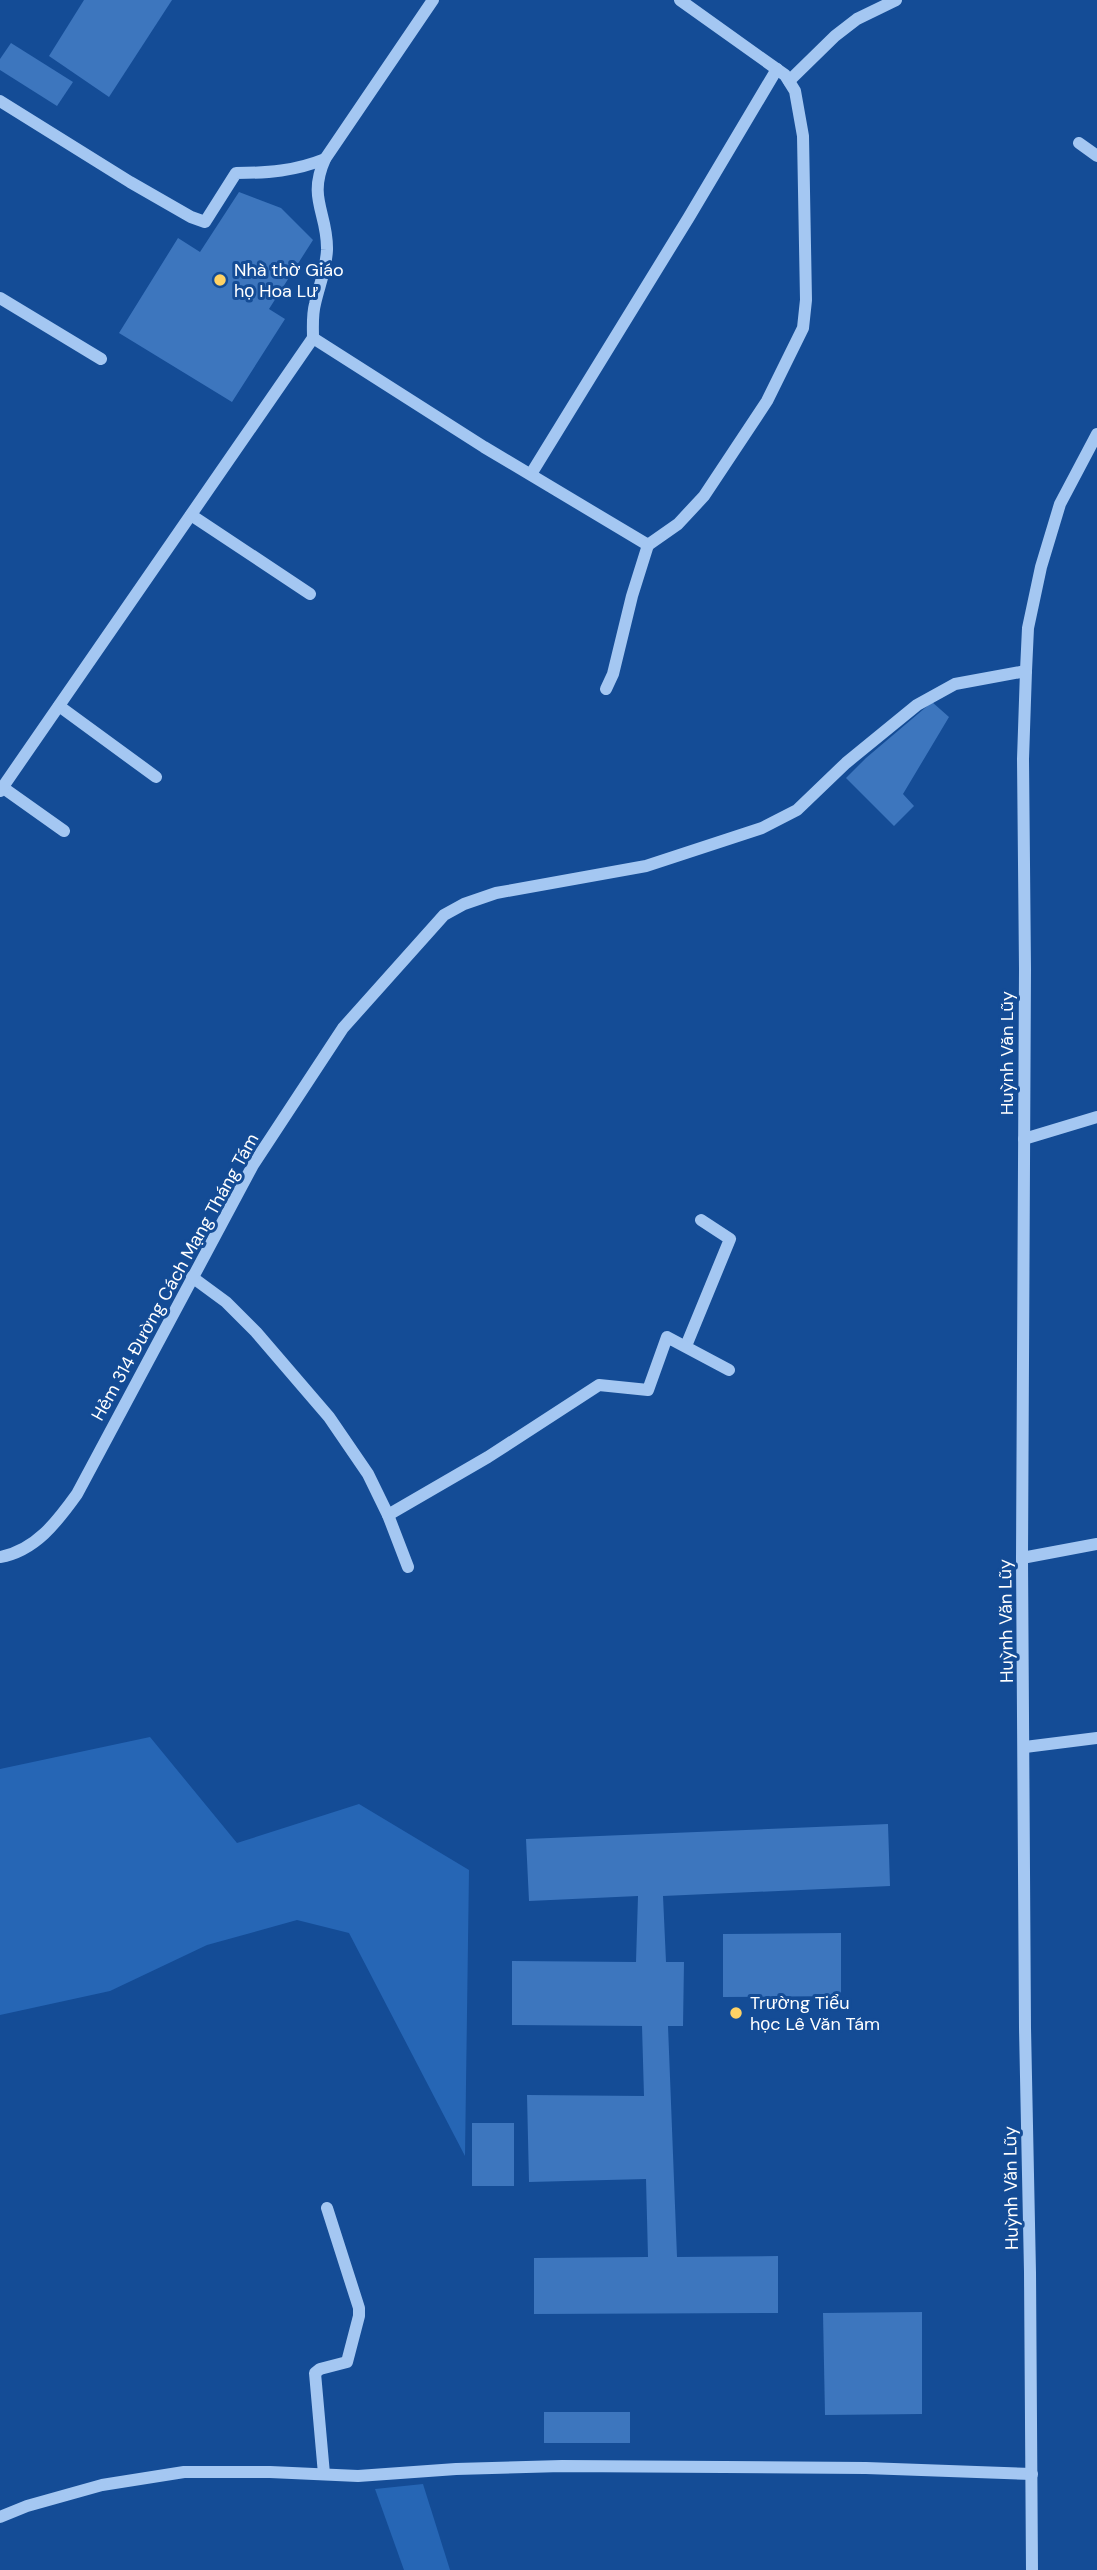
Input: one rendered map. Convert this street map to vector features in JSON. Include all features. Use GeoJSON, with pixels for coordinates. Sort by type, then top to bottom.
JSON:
{"type":"FeatureCollection","features":[{"type":"Feature","properties":{"kind":"street"},"geometry":{"type":"LineString","coordinates":[[64,831],[1,789],[313,338],[315,305],[322,285],[327,249],[317,177],[325,159],[433,0]]}},
{"type":"Feature","properties":{"kind":"street"},"geometry":{"type":"LineString","coordinates":[[606,689],[613,674],[648,545],[678,524],[704,496],[767,401],[803,328],[806,300],[803,136],[798,102],[785,75],[680,0]]}},
{"type":"Feature","properties":{"kind":"street"},"geometry":{"type":"LineString","coordinates":[[789,81],[835,36],[857,19],[896,0]]}},
{"type":"Feature","properties":{"kind":"street"},"geometry":{"type":"LineString","coordinates":[[531,474],[683,228],[777,69]]}},
{"type":"Feature","properties":{"kind":"street"},"geometry":{"type":"LineString","coordinates":[[0,101],[130,182],[191,217],[205,222],[236,173],[302,169],[325,159]]}},
{"type":"Feature","properties":{"kind":"street"},"geometry":{"type":"LineString","coordinates":[[1079,143],[1097,156]]}},
{"type":"Feature","properties":{"kind":"street"},"geometry":{"type":"LineString","coordinates":[[0,298],[101,359]]}},
{"type":"Feature","properties":{"kind":"street"},"geometry":{"type":"LineString","coordinates":[[313,338],[648,545]]}},
{"type":"Feature","properties":{"kind":"street","name":"Huỳnh Văn Lũy"},"geometry":{"type":"LineString","coordinates":[[1032,2570],[1022,1558],[1023,759],[1028,628],[1041,567],[1060,504],[1097,434]]}},
{"type":"Feature","properties":{"kind":"street"},"geometry":{"type":"LineString","coordinates":[[191,515],[310,594]]}},
{"type":"Feature","properties":{"kind":"street","name":"Hẻm 314 Đường Cách Mạng Tháng Tám"},"geometry":{"type":"LineString","coordinates":[[0,1557],[12,1555],[38,1539],[62,1515],[77,1494],[253,1165],[343,1028],[444,915],[464,904],[496,893],[646,866],[762,828],[797,810],[846,763],[918,705],[955,684],[1026,671]]}},
{"type":"Feature","properties":{"kind":"street"},"geometry":{"type":"LineString","coordinates":[[58,706],[156,777]]}},
{"type":"Feature","properties":{"kind":"street"},"geometry":{"type":"LineString","coordinates":[[1024,1139],[1097,1117]]}},
{"type":"Feature","properties":{"kind":"street"},"geometry":{"type":"LineString","coordinates":[[686,1346],[730,1239],[701,1220]]}},
{"type":"Feature","properties":{"kind":"street"},"geometry":{"type":"LineString","coordinates":[[192,1278],[226,1302],[256,1332],[329,1417],[368,1474],[388,1515],[408,1567]]}},
{"type":"Feature","properties":{"kind":"street"},"geometry":{"type":"LineString","coordinates":[[388,1515],[488,1457],[599,1385],[648,1390],[667,1337],[729,1370]]}},
{"type":"Feature","properties":{"kind":"street"},"geometry":{"type":"LineString","coordinates":[[1022,1558],[1097,1544]]}},
{"type":"Feature","properties":{"kind":"street"},"geometry":{"type":"LineString","coordinates":[[1025,1747],[1097,1738]]}},
{"type":"Feature","properties":{"kind":"street"},"geometry":{"type":"LineString","coordinates":[[324,2474],[315,2373],[320,2369],[347,2362],[359,2316],[359,2308],[327,2208]]}},
{"type":"Feature","properties":{"kind":"street"},"geometry":{"type":"LineString","coordinates":[[0,2517],[27,2506],[102,2485],[184,2472],[358,2476],[456,2469],[562,2466],[866,2468],[1032,2474]]}},
{"type":"Feature","properties":{"kind":"shaded area"},"geometry":{"type":"Polygon","coordinates":[[[150,1737],[237,1843],[359,1804],[469,1870],[465,2156],[349,1933],[297,1920],[207,1945],[110,1991],[0,2015],[0,1769],[150,1737]]]}},
{"type":"Feature","properties":{"kind":"shaded area"},"geometry":{"type":"Polygon","coordinates":[[[423,2484],[450,2570],[404,2570],[375,2489],[423,2484]]]}},
{"type":"Feature","properties":{"kind":"building"},"geometry":{"type":"Polygon","coordinates":[[[84,0],[172,0],[109,97],[49,56],[84,0]]]}},
{"type":"Feature","properties":{"kind":"building"},"geometry":{"type":"Polygon","coordinates":[[[11,43],[73,82],[57,106],[0,70],[0,59],[11,43]]]}},
{"type":"Feature","properties":{"kind":"building","name":"Nhà thờ Giáo họ Hoa Lư"},"geometry":{"type":"Polygon","coordinates":[[[239,192],[281,208],[313,240],[269,309],[285,319],[232,402],[119,333],[178,238],[200,252],[239,192]]]}},
{"type":"Feature","properties":{"kind":"building"},"geometry":{"type":"Polygon","coordinates":[[[932,702],[949,717],[903,794],[914,806],[894,826],[846,778],[932,702]]]}},
{"type":"Feature","properties":{"kind":"building"},"geometry":{"type":"Polygon","coordinates":[[[888,1824],[890,1886],[663,1896],[666,1962],[684,1962],[683,2026],[668,2026],[677,2257],[778,2256],[778,2313],[534,2314],[534,2258],[648,2257],[646,2179],[529,2182],[527,2095],[644,2096],[642,2026],[512,2025],[512,1961],[636,1962],[638,1896],[529,1901],[526,1839],[888,1824]]]}},
{"type":"Feature","properties":{"kind":"building"},"geometry":{"type":"Polygon","coordinates":[[[841,1933],[841,1996],[723,1997],[723,1934],[841,1933]]]}},
{"type":"Feature","properties":{"kind":"building"},"geometry":{"type":"Polygon","coordinates":[[[472,2123],[514,2123],[514,2186],[472,2186],[472,2123]]]}},
{"type":"Feature","properties":{"kind":"building"},"geometry":{"type":"Polygon","coordinates":[[[922,2312],[922,2414],[825,2415],[823,2313],[922,2312]]]}},
{"type":"Feature","properties":{"kind":"building"},"geometry":{"type":"Polygon","coordinates":[[[544,2412],[630,2412],[630,2443],[544,2443],[544,2412]]]}},
{"type":"Feature","properties":{"kind":"place","name":"Nhà thờ Giáo họ Hoa Lư"},"geometry":{"type":"Point","coordinates":[220,280]}},
{"type":"Feature","properties":{"kind":"place","name":"Trường Tiểu học Lê Văn Tám"},"geometry":{"type":"Point","coordinates":[736,2013]}}]}
